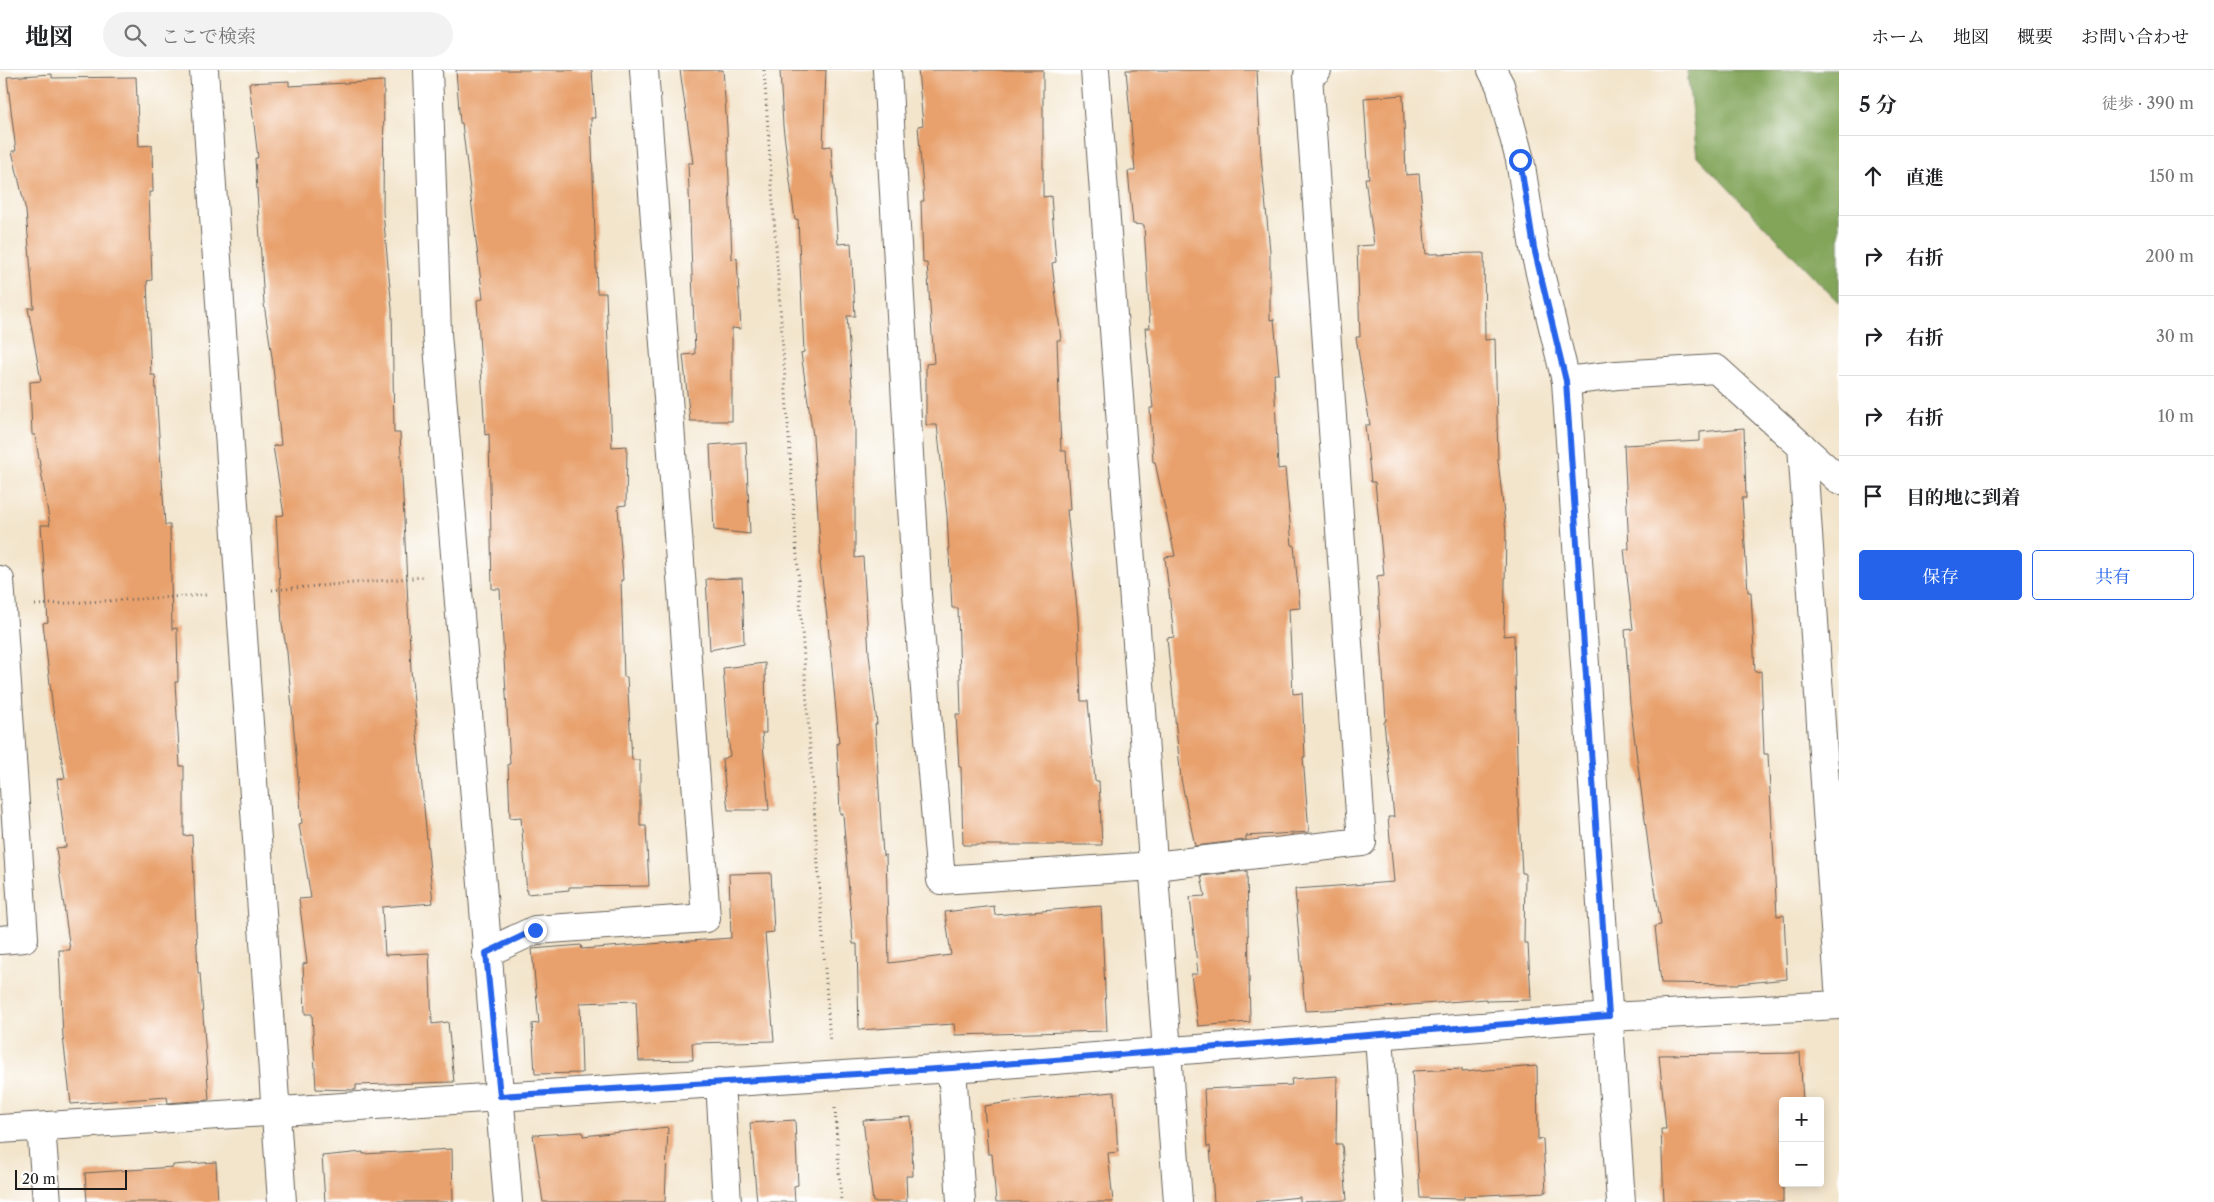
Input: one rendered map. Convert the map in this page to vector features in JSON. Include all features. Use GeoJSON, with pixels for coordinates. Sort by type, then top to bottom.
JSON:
{"type":"FeatureCollection","features":[{"type":"Feature","properties":{"kind":"street"},"geometry":{"type":"LineString","coordinates":[[204,70],[282,1202]]}},
{"type":"Feature","properties":{"kind":"street"},"geometry":{"type":"LineString","coordinates":[[428,70],[437,334],[486,953],[508,1202]]}},
{"type":"Feature","properties":{"kind":"street"},"geometry":{"type":"LineString","coordinates":[[486,953],[535,930],[706,918],[644,70]]}},
{"type":"Feature","properties":{"kind":"street"},"geometry":{"type":"LineString","coordinates":[[887,70],[917,594],[940,880],[1154,866],[1362,842],[1308,75],[1317,70]]}},
{"type":"Feature","properties":{"kind":"street"},"geometry":{"type":"LineString","coordinates":[[1095,70],[1178,1202]]}},
{"type":"Feature","properties":{"kind":"street"},"geometry":{"type":"LineString","coordinates":[[1492,70],[1500,85],[1520,160],[1534,248],[1566,381],[1622,1202]]}},
{"type":"Feature","properties":{"kind":"street"},"geometry":{"type":"LineString","coordinates":[[1566,381],[1617,375],[1716,369],[1839,480]]}},
{"type":"Feature","properties":{"kind":"street"},"geometry":{"type":"LineString","coordinates":[[1802,446],[1839,987]]}},
{"type":"Feature","properties":{"kind":"street"},"geometry":{"type":"LineString","coordinates":[[0,580],[24,938],[0,940]]}},
{"type":"Feature","properties":{"kind":"street"},"geometry":{"type":"LineString","coordinates":[[0,1129],[952,1068],[1168,1050],[1379,1036],[1609,1016],[1839,1005]]}},
{"type":"Feature","properties":{"kind":"street"},"geometry":{"type":"LineString","coordinates":[[1379,1036],[1390,1202]]}},
{"type":"Feature","properties":{"kind":"street"},"geometry":{"type":"LineString","coordinates":[[952,1068],[961,1202]]}},
{"type":"Feature","properties":{"kind":"street"},"geometry":{"type":"LineString","coordinates":[[720,1082],[727,1202]]}},
{"type":"Feature","properties":{"kind":"street"},"geometry":{"type":"LineString","coordinates":[[41,1127],[47,1202]]}},
{"type":"Feature","properties":{"kind":"path"},"geometry":{"type":"LineString","coordinates":[[764,70],[841,1202]]}},
{"type":"Feature","properties":{"kind":"green space"},"geometry":{"type":"Polygon","coordinates":[[[1687,70],[1839,70],[1839,303],[1697,156],[1687,70]]]}},
{"type":"Feature","properties":{"kind":"building"},"geometry":{"type":"Polygon","coordinates":[[[456,70],[592,70],[595,118],[591,118],[597,293],[606,293],[612,447],[627,446],[626,505],[618,506],[623,580],[621,580],[624,677],[627,677],[632,760],[640,760],[640,826],[646,826],[649,886],[569,887],[569,890],[527,894],[521,817],[510,818],[508,764],[510,764],[500,589],[492,589],[489,434],[485,435],[477,300],[483,299],[462,123],[460,123],[456,70]]]}},
{"type":"Feature","properties":{"kind":"building"},"geometry":{"type":"Polygon","coordinates":[[[680,70],[723,70],[732,259],[737,258],[741,329],[732,328],[732,421],[690,421],[683,355],[695,354],[688,163],[693,163],[680,70]]]}},
{"type":"Feature","properties":{"kind":"building"},"geometry":{"type":"Polygon","coordinates":[[[780,70],[826,70],[823,147],[831,146],[838,244],[851,243],[855,316],[847,316],[855,429],[855,558],[863,557],[869,654],[877,724],[875,724],[883,856],[886,855],[889,963],[951,955],[945,912],[994,906],[995,915],[1101,906],[1107,1031],[955,1035],[954,1024],[859,1030],[857,944],[853,944],[843,814],[840,814],[837,743],[839,743],[820,562],[813,436],[801,353],[804,352],[798,219],[795,220],[783,126],[780,70]]]}},
{"type":"Feature","properties":{"kind":"building"},"geometry":{"type":"Polygon","coordinates":[[[918,70],[1043,70],[1043,197],[1051,196],[1056,262],[1052,263],[1061,340],[1057,340],[1061,451],[1066,451],[1070,510],[1067,510],[1078,618],[1081,701],[1088,701],[1095,781],[1099,781],[1102,845],[963,845],[961,767],[959,767],[956,714],[961,714],[958,608],[952,608],[947,515],[937,425],[926,425],[926,364],[934,363],[927,263],[923,263],[921,201],[924,201],[918,126],[923,125],[918,70]]]}},
{"type":"Feature","properties":{"kind":"building"},"geometry":{"type":"Polygon","coordinates":[[[1126,70],[1257,70],[1261,156],[1270,251],[1270,320],[1274,319],[1279,374],[1274,374],[1278,469],[1285,468],[1300,608],[1289,609],[1293,694],[1302,693],[1305,757],[1303,757],[1309,832],[1246,836],[1246,840],[1195,846],[1181,779],[1167,638],[1174,637],[1165,557],[1175,556],[1155,462],[1153,462],[1150,408],[1153,408],[1145,328],[1150,328],[1144,225],[1133,224],[1128,171],[1135,171],[1126,70]]]}},
{"type":"Feature","properties":{"kind":"building"},"geometry":{"type":"Polygon","coordinates":[[[52,74],[52,78],[136,77],[139,146],[152,145],[153,192],[149,192],[152,280],[147,281],[151,375],[155,375],[165,525],[170,525],[172,629],[177,628],[178,682],[175,682],[180,766],[184,766],[184,836],[192,835],[198,973],[200,973],[209,1100],[168,1103],[167,1097],[71,1104],[63,1037],[59,950],[70,950],[56,848],[66,847],[57,779],[65,778],[53,710],[43,623],[48,622],[41,525],[50,525],[35,435],[32,435],[30,382],[41,381],[28,308],[34,308],[26,211],[12,151],[16,151],[7,77],[52,74]]]}},
{"type":"Feature","properties":{"kind":"building"},"geometry":{"type":"Polygon","coordinates":[[[289,81],[289,86],[384,81],[383,212],[392,309],[394,433],[400,433],[411,670],[433,903],[382,907],[385,955],[429,953],[432,1024],[448,1022],[454,1082],[356,1085],[356,1090],[316,1089],[312,1014],[305,1014],[303,964],[307,963],[299,899],[311,898],[299,824],[302,823],[287,652],[282,624],[276,516],[284,515],[273,446],[281,445],[272,357],[264,304],[255,158],[258,158],[249,83],[289,81]]]}},
{"type":"Feature","properties":{"kind":"building"},"geometry":{"type":"Polygon","coordinates":[[[1403,95],[1406,175],[1419,174],[1426,254],[1484,253],[1485,340],[1495,339],[1498,461],[1506,532],[1504,636],[1514,635],[1518,798],[1522,873],[1525,873],[1524,943],[1528,943],[1531,1000],[1486,1001],[1486,999],[1373,1008],[1305,1011],[1295,889],[1394,882],[1388,817],[1394,817],[1384,722],[1386,721],[1377,576],[1384,575],[1375,482],[1371,482],[1365,425],[1370,425],[1356,337],[1360,337],[1357,246],[1374,245],[1365,178],[1369,178],[1364,98],[1403,95]]]}},
{"type":"Feature","properties":{"kind":"building"},"geometry":{"type":"Polygon","coordinates":[[[1744,428],[1746,498],[1742,498],[1748,592],[1751,592],[1755,672],[1761,671],[1764,754],[1768,754],[1777,916],[1784,915],[1787,979],[1737,984],[1661,983],[1655,926],[1661,925],[1650,859],[1630,704],[1625,630],[1633,629],[1624,549],[1629,549],[1624,445],[1700,441],[1700,432],[1744,428]]]}},
{"type":"Feature","properties":{"kind":"building"},"geometry":{"type":"Polygon","coordinates":[[[746,442],[750,534],[714,530],[710,445],[746,442]]]}},
{"type":"Feature","properties":{"kind":"building"},"geometry":{"type":"Polygon","coordinates":[[[742,578],[744,643],[710,650],[706,579],[742,578]]]}},
{"type":"Feature","properties":{"kind":"building"},"geometry":{"type":"Polygon","coordinates":[[[765,663],[766,733],[762,733],[769,810],[728,810],[722,759],[730,756],[723,668],[765,663]]]}},
{"type":"Feature","properties":{"kind":"building"},"geometry":{"type":"Polygon","coordinates":[[[1247,871],[1250,1022],[1198,1026],[1191,974],[1198,974],[1190,897],[1205,896],[1201,876],[1247,871]]]}},
{"type":"Feature","properties":{"kind":"building"},"geometry":{"type":"Polygon","coordinates":[[[771,873],[774,932],[765,933],[774,1041],[692,1043],[693,1060],[639,1061],[636,1001],[580,1003],[582,1073],[535,1074],[532,1024],[539,1023],[532,949],[581,945],[582,949],[731,938],[729,874],[771,873]]]}},
{"type":"Feature","properties":{"kind":"building"},"geometry":{"type":"Polygon","coordinates":[[[1800,1053],[1803,1097],[1779,1097],[1779,1187],[1783,1187],[1783,1202],[1664,1202],[1661,1129],[1666,1129],[1659,1055],[1800,1053]]]}},
{"type":"Feature","properties":{"kind":"building"},"geometry":{"type":"Polygon","coordinates":[[[1537,1066],[1538,1140],[1543,1139],[1546,1192],[1464,1196],[1464,1199],[1420,1198],[1412,1071],[1462,1069],[1462,1072],[1537,1066]]]}},
{"type":"Feature","properties":{"kind":"building"},"geometry":{"type":"Polygon","coordinates":[[[1337,1076],[1336,1144],[1342,1144],[1347,1200],[1300,1202],[1300,1197],[1252,1202],[1214,1202],[1210,1146],[1207,1147],[1204,1089],[1292,1085],[1291,1079],[1337,1076]]]}},
{"type":"Feature","properties":{"kind":"building"},"geometry":{"type":"Polygon","coordinates":[[[1114,1092],[1118,1152],[1108,1153],[1113,1202],[996,1202],[992,1154],[988,1154],[984,1106],[1030,1099],[1114,1092]]]}},
{"type":"Feature","properties":{"kind":"building"},"geometry":{"type":"Polygon","coordinates":[[[911,1117],[913,1176],[906,1176],[907,1202],[873,1202],[863,1120],[911,1117]]]}},
{"type":"Feature","properties":{"kind":"building"},"geometry":{"type":"Polygon","coordinates":[[[795,1120],[798,1185],[794,1186],[795,1202],[757,1202],[750,1123],[795,1120]]]}},
{"type":"Feature","properties":{"kind":"building"},"geometry":{"type":"Polygon","coordinates":[[[668,1127],[665,1202],[543,1202],[533,1135],[583,1132],[583,1136],[668,1127]]]}},
{"type":"Feature","properties":{"kind":"building"},"geometry":{"type":"Polygon","coordinates":[[[452,1149],[453,1202],[325,1202],[322,1156],[363,1152],[363,1154],[452,1149]]]}},
{"type":"Feature","properties":{"kind":"building"},"geometry":{"type":"Polygon","coordinates":[[[216,1162],[218,1202],[87,1202],[85,1173],[216,1162]]]}},
{"type":"Feature","properties":{"kind":"route"},"geometry":{"type":"LineString","coordinates":[[535,930],[486,953],[500,1096],[952,1068],[1168,1050],[1379,1036],[1609,1016],[1566,381],[1534,248],[1520,160]]}}]}
